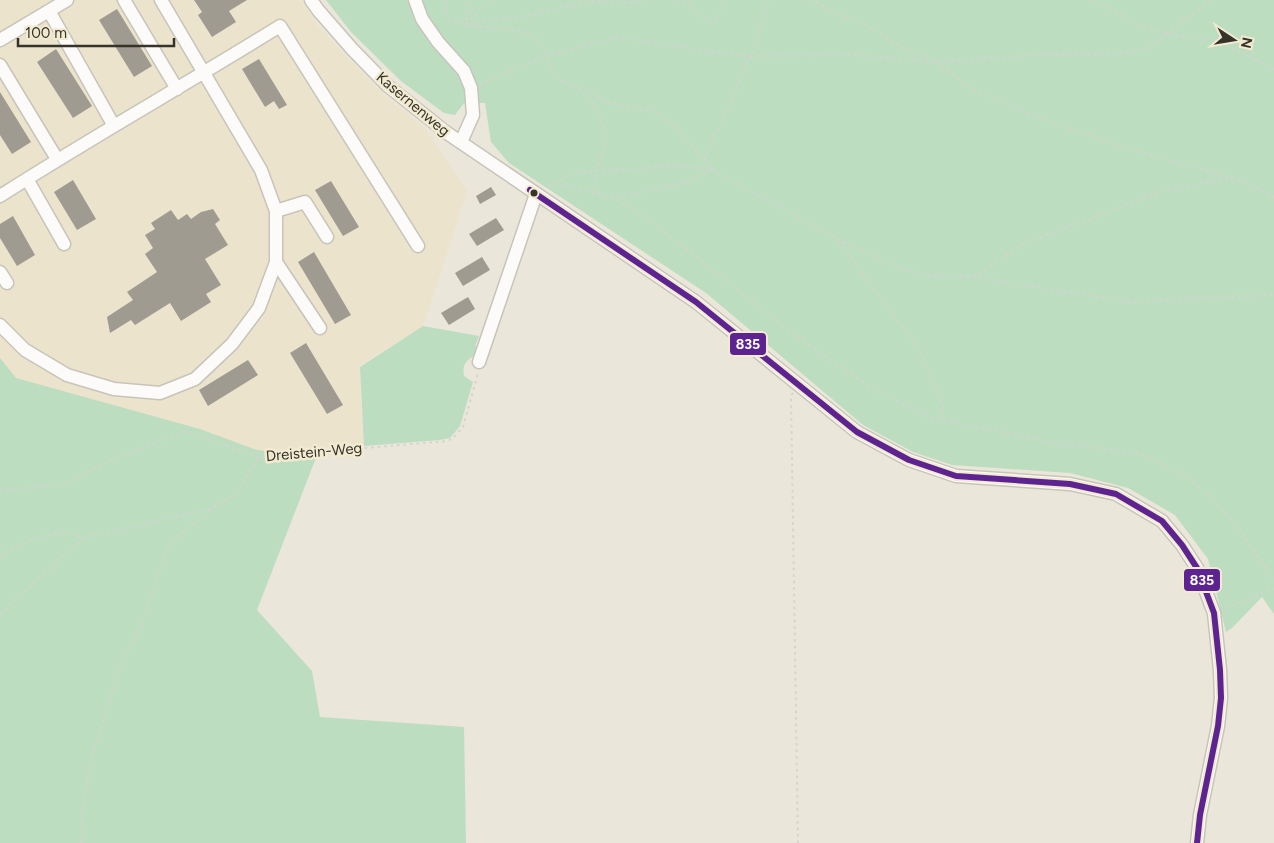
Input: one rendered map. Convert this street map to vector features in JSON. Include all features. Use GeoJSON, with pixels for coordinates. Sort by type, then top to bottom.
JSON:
{"type":"FeatureCollection","features":[{"type":"Feature","properties":{"kind":"street"},"geometry":{"type":"LineString","coordinates":[[0,40],[67,0]]}},
{"type":"Feature","properties":{"kind":"street"},"geometry":{"type":"LineString","coordinates":[[124,0],[177,89]]}},
{"type":"Feature","properties":{"kind":"street"},"geometry":{"type":"LineString","coordinates":[[0,324],[25,350],[67,375],[114,389],[160,393],[195,379],[232,344],[259,308],[276,262],[276,210],[261,170],[161,0]]}},
{"type":"Feature","properties":{"kind":"street","name":"Kasernenweg"},"geometry":{"type":"LineString","coordinates":[[311,0],[352,49],[388,86],[447,134],[696,302],[857,432],[909,460],[956,476],[1070,484],[1116,494],[1162,522],[1182,545],[1197,568],[1214,613],[1221,698],[1218,726],[1200,815],[1197,843]]}},
{"type":"Feature","properties":{"kind":"street"},"geometry":{"type":"LineString","coordinates":[[415,0],[422,19],[438,42],[464,71],[471,88],[473,115],[461,142]]}},
{"type":"Feature","properties":{"kind":"street"},"geometry":{"type":"LineString","coordinates":[[49,11],[114,126]]}},
{"type":"Feature","properties":{"kind":"street"},"geometry":{"type":"LineString","coordinates":[[0,196],[58,159],[280,26],[418,246]]}},
{"type":"Feature","properties":{"kind":"street"},"geometry":{"type":"LineString","coordinates":[[0,65],[58,159]]}},
{"type":"Feature","properties":{"kind":"street"},"geometry":{"type":"LineString","coordinates":[[27,178],[64,244]]}},
{"type":"Feature","properties":{"kind":"street"},"geometry":{"type":"LineString","coordinates":[[479,362],[533,192]]}},
{"type":"Feature","properties":{"kind":"street"},"geometry":{"type":"LineString","coordinates":[[276,210],[305,202],[327,237]]}},
{"type":"Feature","properties":{"kind":"street"},"geometry":{"type":"LineString","coordinates":[[276,262],[320,328]]}},
{"type":"Feature","properties":{"kind":"street"},"geometry":{"type":"LineString","coordinates":[[0,272],[7,284]]}},
{"type":"Feature","properties":{"kind":"path"},"geometry":{"type":"LineString","coordinates":[[445,0],[447,19],[467,25],[529,33],[542,43],[556,79],[589,91],[609,103],[659,114],[681,132],[712,169],[839,240],[900,268],[928,275],[973,277],[1131,302],[1274,295]]}},
{"type":"Feature","properties":{"kind":"path"},"geometry":{"type":"LineString","coordinates":[[467,25],[468,0]]}},
{"type":"Feature","properties":{"kind":"path"},"geometry":{"type":"LineString","coordinates":[[467,25],[480,8],[496,0]]}},
{"type":"Feature","properties":{"kind":"path"},"geometry":{"type":"LineString","coordinates":[[467,25],[526,16],[566,6],[597,1],[628,3],[646,0]]}},
{"type":"Feature","properties":{"kind":"path"},"geometry":{"type":"LineString","coordinates":[[676,0],[685,2],[703,17],[716,22],[724,0]]}},
{"type":"Feature","properties":{"kind":"path"},"geometry":{"type":"LineString","coordinates":[[704,160],[751,56],[769,0]]}},
{"type":"Feature","properties":{"kind":"path"},"geometry":{"type":"LineString","coordinates":[[810,0],[868,26],[904,48],[936,62],[965,85],[1019,110],[1119,146],[1246,182],[1274,198]]}},
{"type":"Feature","properties":{"kind":"path"},"geometry":{"type":"LineString","coordinates":[[1092,0],[1138,24],[1167,34],[1211,39],[1274,69]]}},
{"type":"Feature","properties":{"kind":"path"},"geometry":{"type":"LineString","coordinates":[[471,88],[546,56],[618,37],[751,56],[855,55],[936,62],[1031,55],[1113,54],[1148,48],[1211,0]]}},
{"type":"Feature","properties":{"kind":"path"},"geometry":{"type":"LineString","coordinates":[[578,88],[594,104],[603,125],[606,140],[596,171],[595,193]]}},
{"type":"Feature","properties":{"kind":"path"},"geometry":{"type":"LineString","coordinates":[[712,169],[672,166],[571,173],[554,183],[614,198],[649,219],[795,335],[873,389],[928,416],[1054,444],[1138,454],[1180,472],[1207,493],[1240,529],[1274,581]]}},
{"type":"Feature","properties":{"kind":"path"},"geometry":{"type":"LineString","coordinates":[[614,198],[688,182],[712,169]]}},
{"type":"Feature","properties":{"kind":"path"},"geometry":{"type":"LineString","coordinates":[[973,277],[1023,244],[1161,191],[1231,178]]}},
{"type":"Feature","properties":{"kind":"path"},"geometry":{"type":"LineString","coordinates":[[839,240],[918,348],[933,380],[943,408],[944,420]]}},
{"type":"Feature","properties":{"kind":"path","name":"Dreistein-Weg"},"geometry":{"type":"LineString","coordinates":[[0,614],[83,538],[213,508],[236,494],[258,457],[448,441],[463,427],[477,378],[479,362]]}},
{"type":"Feature","properties":{"kind":"path"},"geometry":{"type":"LineString","coordinates":[[798,385],[791,395],[798,843]]}},
{"type":"Feature","properties":{"kind":"path"},"geometry":{"type":"LineString","coordinates":[[0,490],[71,482],[86,472],[114,459],[186,430],[258,457]]}},
{"type":"Feature","properties":{"kind":"path"},"geometry":{"type":"LineString","coordinates":[[81,843],[82,815],[91,760],[122,660],[140,630],[168,545],[213,508]]}},
{"type":"Feature","properties":{"kind":"path"},"geometry":{"type":"LineString","coordinates":[[0,556],[6,551],[32,540],[62,532],[83,538]]}},
{"type":"Feature","properties":{"kind":"path"},"geometry":{"type":"LineString","coordinates":[[1214,613],[1274,589]]}},
{"type":"Feature","properties":{"kind":"shaded area"},"geometry":{"type":"Polygon","coordinates":[[[0,0],[301,0],[319,27],[374,85],[427,131],[467,192],[423,326],[359,366],[364,446],[257,450],[200,429],[15,378],[0,358],[0,0]]]}},
{"type":"Feature","properties":{"kind":"green space"},"geometry":{"type":"Polygon","coordinates":[[[326,0],[1274,0],[1274,614],[1262,597],[1226,632],[1208,559],[1175,515],[1128,488],[1070,473],[952,465],[913,452],[863,425],[706,293],[509,163],[491,142],[485,103],[464,103],[455,115],[444,113],[401,81],[351,32],[326,0]]]}},
{"type":"Feature","properties":{"kind":"green space"},"geometry":{"type":"Polygon","coordinates":[[[423,326],[479,336],[475,346],[477,347],[475,355],[464,366],[464,376],[473,382],[460,426],[450,438],[364,446],[360,367],[423,326]]]}},
{"type":"Feature","properties":{"kind":"green space"},"geometry":{"type":"Polygon","coordinates":[[[0,358],[16,378],[200,429],[257,450],[317,455],[257,610],[312,671],[320,717],[464,727],[466,843],[0,843],[0,358]]]}},
{"type":"Feature","properties":{"kind":"building"},"geometry":{"type":"Polygon","coordinates":[[[194,0],[247,0],[229,11],[236,22],[212,37],[198,15],[202,12],[194,0]]]}},
{"type":"Feature","properties":{"kind":"building"},"geometry":{"type":"Polygon","coordinates":[[[117,9],[152,66],[134,77],[99,20],[117,9]]]}},
{"type":"Feature","properties":{"kind":"building"},"geometry":{"type":"Polygon","coordinates":[[[56,49],[92,106],[73,118],[37,62],[56,49]]]}},
{"type":"Feature","properties":{"kind":"building"},"geometry":{"type":"Polygon","coordinates":[[[259,59],[287,105],[279,109],[274,101],[265,107],[242,69],[259,59]]]}},
{"type":"Feature","properties":{"kind":"building"},"geometry":{"type":"Polygon","coordinates":[[[0,92],[31,142],[12,154],[0,135],[0,92]]]}},
{"type":"Feature","properties":{"kind":"building"},"geometry":{"type":"Polygon","coordinates":[[[73,180],[96,219],[77,230],[54,192],[73,180]]]}},
{"type":"Feature","properties":{"kind":"building"},"geometry":{"type":"Polygon","coordinates":[[[331,181],[359,227],[343,236],[315,190],[331,181]]]}},
{"type":"Feature","properties":{"kind":"building"},"geometry":{"type":"Polygon","coordinates":[[[491,187],[496,195],[480,204],[476,196],[491,187]]]}},
{"type":"Feature","properties":{"kind":"building"},"geometry":{"type":"Polygon","coordinates":[[[213,209],[220,220],[215,224],[228,245],[205,259],[221,285],[206,294],[211,302],[181,321],[170,303],[135,325],[131,320],[110,333],[107,317],[133,300],[127,292],[157,272],[145,254],[153,248],[145,235],[155,229],[151,223],[171,210],[178,220],[187,214],[191,219],[201,212],[213,209]]]}},
{"type":"Feature","properties":{"kind":"building"},"geometry":{"type":"Polygon","coordinates":[[[13,216],[35,255],[17,266],[0,238],[0,224],[13,216]]]}},
{"type":"Feature","properties":{"kind":"building"},"geometry":{"type":"Polygon","coordinates":[[[496,218],[504,230],[477,246],[469,234],[496,218]]]}},
{"type":"Feature","properties":{"kind":"building"},"geometry":{"type":"Polygon","coordinates":[[[314,252],[351,315],[335,324],[298,262],[314,252]]]}},
{"type":"Feature","properties":{"kind":"building"},"geometry":{"type":"Polygon","coordinates":[[[482,257],[490,270],[463,286],[455,273],[482,257]]]}},
{"type":"Feature","properties":{"kind":"building"},"geometry":{"type":"Polygon","coordinates":[[[468,297],[475,309],[449,325],[441,313],[468,297]]]}},
{"type":"Feature","properties":{"kind":"building"},"geometry":{"type":"Polygon","coordinates":[[[306,343],[343,405],[327,414],[290,353],[306,343]]]}},
{"type":"Feature","properties":{"kind":"building"},"geometry":{"type":"Polygon","coordinates":[[[248,360],[258,375],[208,406],[199,390],[248,360]]]}},
{"type":"Feature","properties":{"kind":"transit line","name":"835"},"geometry":{"type":"LineString","coordinates":[[530,190],[696,302],[857,432],[909,460],[956,476],[1070,484],[1116,494],[1162,521],[1182,545],[1197,568],[1214,613],[1221,698],[1218,726],[1200,815],[1197,843]]}}]}
